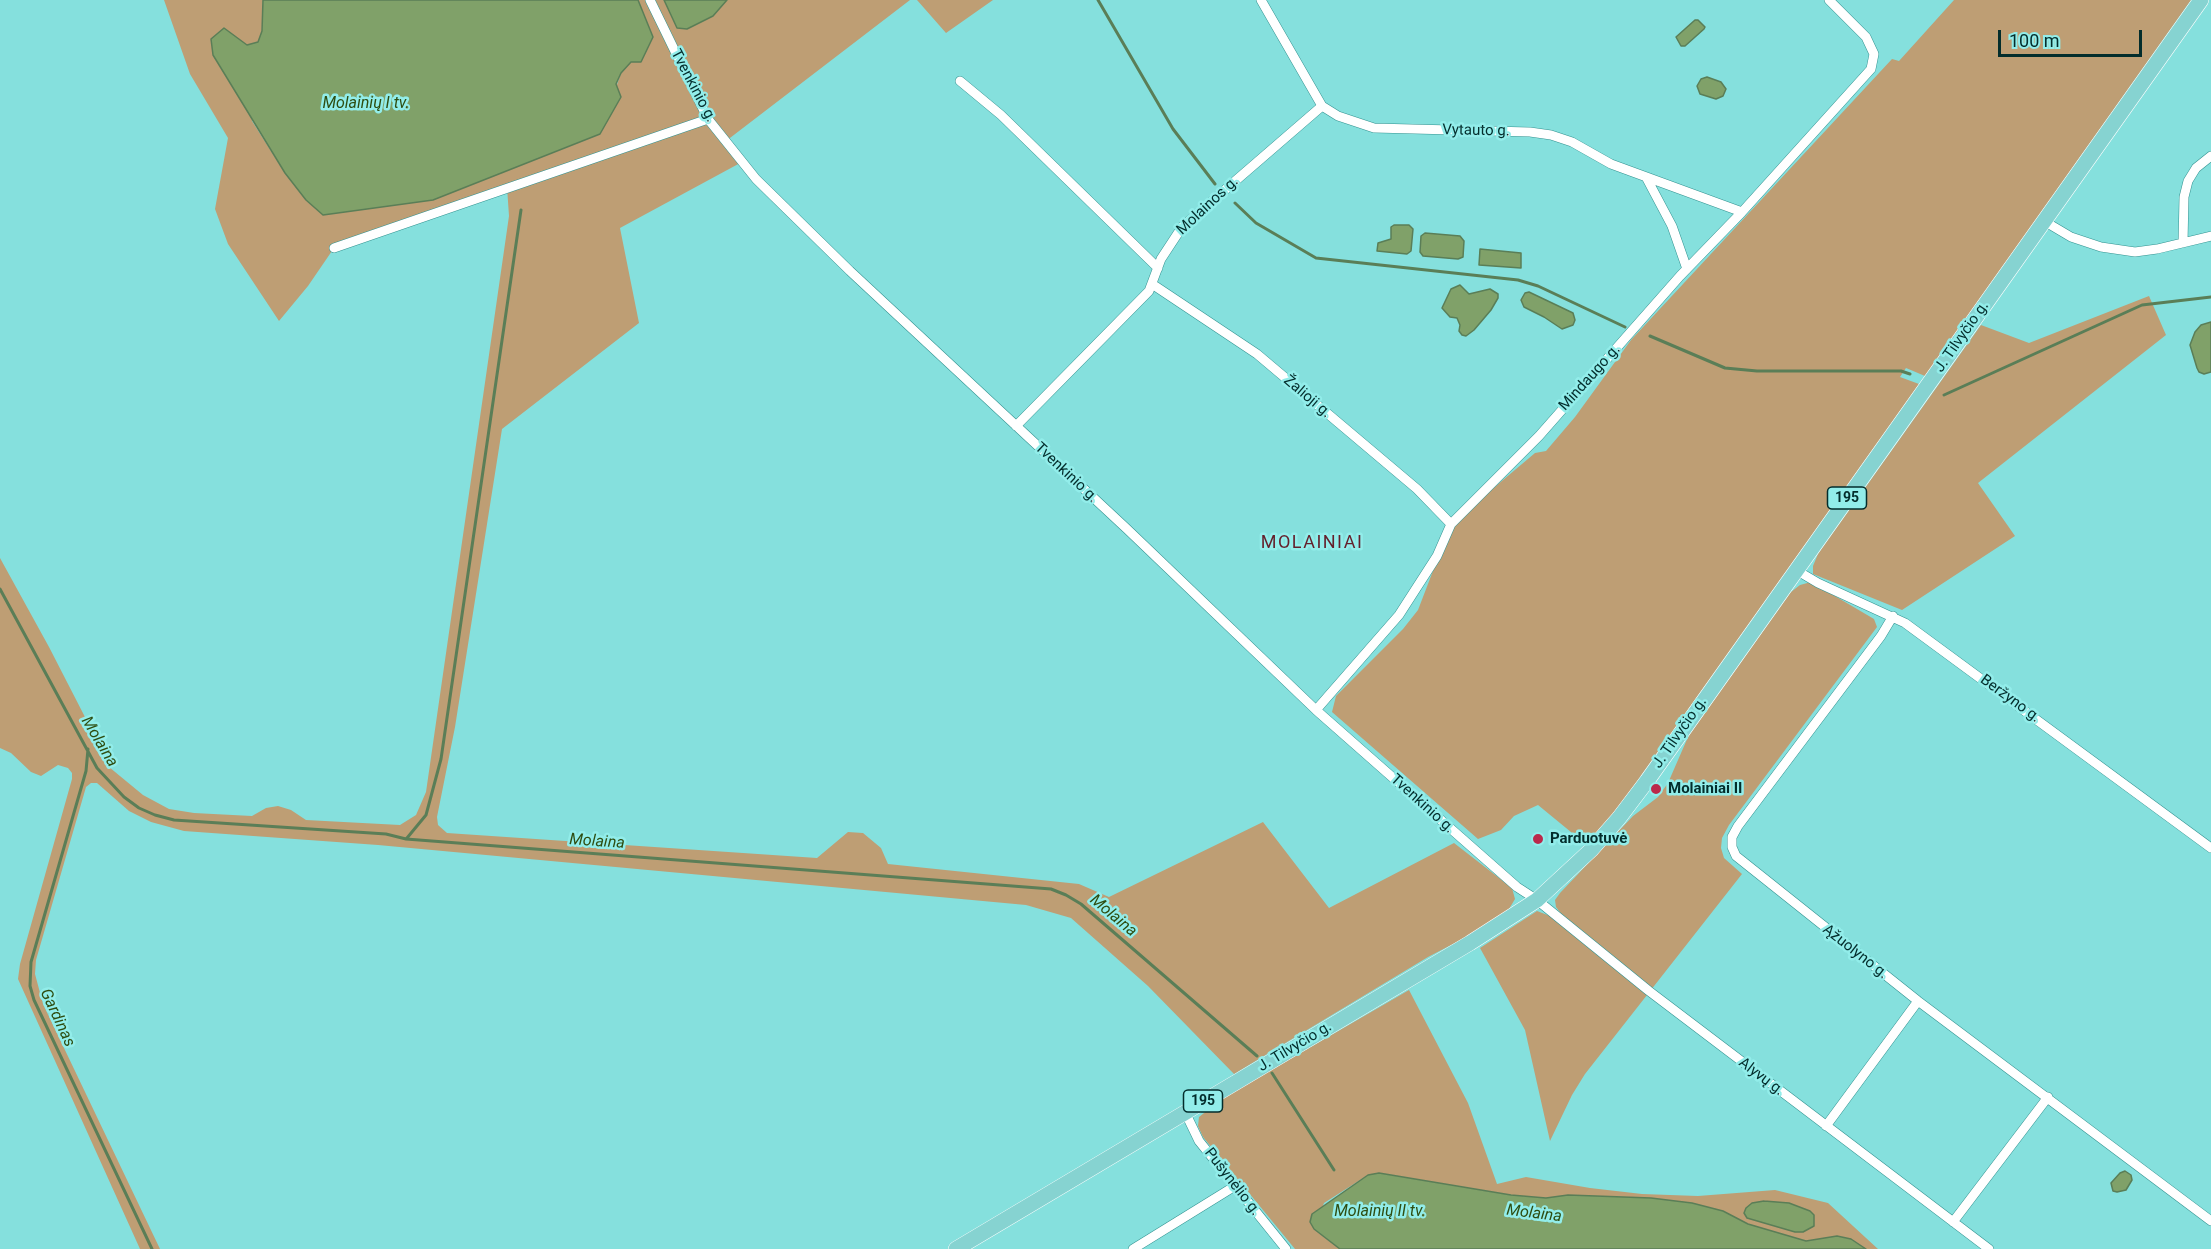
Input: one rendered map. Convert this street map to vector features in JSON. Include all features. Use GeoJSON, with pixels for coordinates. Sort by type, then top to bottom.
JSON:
{"type":"FeatureCollection","features":[{"type":"Feature","properties":{"kind":"main road","name":"J. Tilvyčio g."},"geometry":{"type":"LineString","coordinates":[[956,1249],[1434,964],[1537,900],[1577,865],[1619,818],[2201,0]]}},
{"type":"Feature","properties":{"kind":"street","name":"Tvenkinio g."},"geometry":{"type":"LineString","coordinates":[[650,0],[708,119],[756,179],[850,271],[1316,710],[1516,887],[1537,900]]}},
{"type":"Feature","properties":{"kind":"street"},"geometry":{"type":"LineString","coordinates":[[1261,0],[1322,106]]}},
{"type":"Feature","properties":{"kind":"street","name":"Mindaugo g."},"geometry":{"type":"LineString","coordinates":[[1316,710],[1399,615],[1437,555],[1451,524],[1539,436],[1871,69],[1874,54],[1866,37],[1829,0]]}},
{"type":"Feature","properties":{"kind":"street"},"geometry":{"type":"LineString","coordinates":[[960,81],[1001,115],[1158,267]]}},
{"type":"Feature","properties":{"kind":"street","name":"Vytauto g."},"geometry":{"type":"LineString","coordinates":[[1322,106],[1356,124],[1374,128],[1530,132],[1551,135],[1572,142],[1611,164],[1742,212]]}},
{"type":"Feature","properties":{"kind":"street","name":"Molainos g."},"geometry":{"type":"LineString","coordinates":[[1016,426],[1149,291],[1158,267],[1182,227],[1322,106]]}},
{"type":"Feature","properties":{"kind":"street"},"geometry":{"type":"LineString","coordinates":[[334,248],[708,119]]}},
{"type":"Feature","properties":{"kind":"street"},"geometry":{"type":"LineString","coordinates":[[2183,243],[2184,197],[2188,181],[2196,168],[2211,156]]}},
{"type":"Feature","properties":{"kind":"street"},"geometry":{"type":"LineString","coordinates":[[1646,177],[1672,226],[1688,269]]}},
{"type":"Feature","properties":{"kind":"street"},"geometry":{"type":"LineString","coordinates":[[2044,221],[2071,237],[2101,247],[2135,252],[2211,236]]}},
{"type":"Feature","properties":{"kind":"street","name":"Žalioji g."},"geometry":{"type":"LineString","coordinates":[[1152,284],[1257,354],[1417,489],[1451,524]]}},
{"type":"Feature","properties":{"kind":"street","name":"Beržyno g."},"geometry":{"type":"LineString","coordinates":[[1796,570],[1818,583],[1893,616],[1967,667],[2211,848]]}},
{"type":"Feature","properties":{"kind":"street","name":"Ąžuolyno g."},"geometry":{"type":"LineString","coordinates":[[1893,616],[1881,636],[1738,826],[1732,837],[1732,846],[1736,856],[1918,1000],[2211,1221]]}},
{"type":"Feature","properties":{"kind":"street","name":"Alyvų g."},"geometry":{"type":"LineString","coordinates":[[1537,900],[1650,991],[1989,1249]]}},
{"type":"Feature","properties":{"kind":"street"},"geometry":{"type":"LineString","coordinates":[[1826,1126],[1918,1000]]}},
{"type":"Feature","properties":{"kind":"street"},"geometry":{"type":"LineString","coordinates":[[1953,1222],[2048,1097]]}},
{"type":"Feature","properties":{"kind":"street","name":"Pušynėlio g."},"geometry":{"type":"LineString","coordinates":[[1185,1112],[1199,1140],[1286,1249]]}},
{"type":"Feature","properties":{"kind":"street"},"geometry":{"type":"LineString","coordinates":[[1133,1249],[1235,1186]]}},
{"type":"Feature","properties":{"kind":"shaded area"},"geometry":{"type":"Polygon","coordinates":[[[164,0],[263,0],[262,31],[258,42],[247,45],[252,121],[285,173],[306,200],[433,200],[600,134],[621,73],[653,37],[638,0],[910,0],[726,141],[742,162],[620,228],[639,323],[502,429],[455,727],[437,817],[438,825],[447,833],[817,858],[848,832],[863,833],[881,848],[888,864],[1079,884],[1109,897],[1263,822],[1329,908],[1454,843],[1512,888],[1515,899],[1509,909],[1478,931],[1428,957],[1234,1074],[1148,986],[1071,918],[1026,905],[378,845],[184,831],[151,822],[129,811],[97,783],[91,783],[86,787],[36,960],[35,974],[43,1004],[160,1249],[140,1249],[18,979],[20,964],[72,773],[68,768],[58,765],[41,776],[31,772],[11,753],[0,748],[0,558],[49,647],[109,767],[143,795],[169,809],[194,813],[252,816],[266,808],[278,806],[291,810],[306,820],[400,825],[416,815],[426,792],[509,216],[507,187],[334,248],[308,286],[279,321],[228,244],[215,209],[228,138],[190,74],[164,0]]]}},
{"type":"Feature","properties":{"kind":"shaded area"},"geometry":{"type":"Polygon","coordinates":[[[917,0],[993,0],[946,33],[917,0]]]}},
{"type":"Feature","properties":{"kind":"shaded area"},"geometry":{"type":"Polygon","coordinates":[[[1954,0],[2191,0],[1925,376],[1906,368],[1900,377],[1919,384],[1623,801],[1588,846],[1538,805],[1514,816],[1501,830],[1478,839],[1332,712],[1336,696],[1403,629],[1418,610],[1451,524],[1535,453],[1546,451],[1575,417],[1631,340],[1892,59],[1899,61],[1954,0]]]}},
{"type":"Feature","properties":{"kind":"shaded area"},"geometry":{"type":"Polygon","coordinates":[[[2149,296],[2166,335],[1978,483],[2015,536],[1902,610],[1813,574],[1813,566],[1818,554],[1981,325],[2029,343],[2149,296]]]}},
{"type":"Feature","properties":{"kind":"shaded area"},"geometry":{"type":"Polygon","coordinates":[[[1811,582],[1874,619],[1877,627],[1729,825],[1722,838],[1721,848],[1724,858],[1742,874],[1585,1074],[1550,1141],[1525,1030],[1480,948],[1537,911],[1550,916],[1562,915],[1556,907],[1555,900],[1560,893],[1633,816],[1658,797],[1668,783],[1688,737],[1791,592],[1800,585],[1811,582]]]}},
{"type":"Feature","properties":{"kind":"shaded area"},"geometry":{"type":"Polygon","coordinates":[[[1409,990],[1468,1103],[1497,1184],[1526,1177],[1642,1194],[1698,1196],[1775,1190],[1828,1203],[1878,1249],[1866,1249],[1851,1239],[1837,1236],[1806,1242],[1748,1224],[1723,1211],[1692,1203],[1651,1198],[1569,1195],[1546,1198],[1511,1195],[1379,1173],[1368,1175],[1324,1203],[1314,1229],[1340,1249],[1295,1249],[1203,1137],[1198,1126],[1199,1117],[1223,1098],[1409,990]]]}},
{"type":"Feature","properties":{"kind":"water","name":"Molainių I tv."},"geometry":{"type":"Polygon","coordinates":[[[263,0],[638,0],[653,37],[641,62],[631,62],[621,73],[616,84],[621,97],[600,134],[433,200],[323,215],[306,200],[285,173],[213,55],[211,39],[224,28],[247,45],[258,42],[262,31],[263,0]]]}},
{"type":"Feature","properties":{"kind":"water"},"geometry":{"type":"Polygon","coordinates":[[[664,0],[727,0],[713,16],[687,29],[677,28],[664,0]]]}},
{"type":"Feature","properties":{"kind":"water"},"geometry":{"type":"Polygon","coordinates":[[[1695,20],[1705,27],[1704,29],[1685,46],[1681,46],[1676,37],[1695,20]]]}},
{"type":"Feature","properties":{"kind":"water"},"geometry":{"type":"Polygon","coordinates":[[[1707,77],[1721,82],[1726,89],[1723,96],[1716,99],[1700,94],[1697,86],[1701,79],[1707,77]]]}},
{"type":"Feature","properties":{"kind":"water"},"geometry":{"type":"Polygon","coordinates":[[[1409,225],[1413,229],[1411,251],[1407,254],[1377,251],[1378,243],[1391,239],[1391,227],[1409,225]]]}},
{"type":"Feature","properties":{"kind":"water"},"geometry":{"type":"Polygon","coordinates":[[[1425,233],[1460,236],[1464,241],[1463,257],[1458,259],[1423,256],[1420,252],[1421,236],[1425,233]]]}},
{"type":"Feature","properties":{"kind":"water"},"geometry":{"type":"Polygon","coordinates":[[[1480,249],[1521,253],[1521,268],[1479,265],[1480,249]]]}},
{"type":"Feature","properties":{"kind":"water"},"geometry":{"type":"Polygon","coordinates":[[[1460,285],[1469,294],[1490,289],[1498,294],[1491,310],[1466,336],[1459,331],[1460,325],[1457,318],[1450,317],[1442,308],[1451,289],[1460,285]]]}},
{"type":"Feature","properties":{"kind":"water"},"geometry":{"type":"Polygon","coordinates":[[[1529,292],[1573,313],[1575,320],[1573,325],[1562,329],[1524,307],[1521,300],[1525,293],[1529,292]]]}},
{"type":"Feature","properties":{"kind":"water"},"geometry":{"type":"Polygon","coordinates":[[[2211,322],[2211,372],[2204,374],[2197,368],[2190,345],[2195,332],[2201,325],[2211,322]]]}},
{"type":"Feature","properties":{"kind":"water"},"geometry":{"type":"Polygon","coordinates":[[[2125,1171],[2131,1175],[2132,1180],[2126,1190],[2113,1191],[2111,1183],[2125,1171]]]}},
{"type":"Feature","properties":{"kind":"water","name":"Molainių II tv."},"geometry":{"type":"Polygon","coordinates":[[[1379,1173],[1511,1195],[1546,1198],[1568,1195],[1651,1198],[1692,1203],[1723,1211],[1748,1224],[1806,1241],[1837,1236],[1851,1239],[1866,1249],[1340,1249],[1314,1229],[1310,1222],[1312,1214],[1368,1175],[1379,1173]]]}},
{"type":"Feature","properties":{"kind":"water"},"geometry":{"type":"Polygon","coordinates":[[[1764,1201],[1789,1203],[1810,1211],[1814,1215],[1814,1226],[1803,1232],[1795,1232],[1747,1218],[1744,1213],[1746,1208],[1752,1203],[1764,1201]]]}},
{"type":"Feature","properties":{"kind":"waterway"},"geometry":{"type":"LineString","coordinates":[[1098,0],[1173,129],[1215,184]]}},
{"type":"Feature","properties":{"kind":"waterway"},"geometry":{"type":"LineString","coordinates":[[1235,203],[1256,223],[1316,258],[1518,280],[1538,286],[1625,327]]}},
{"type":"Feature","properties":{"kind":"waterway"},"geometry":{"type":"LineString","coordinates":[[407,838],[426,815],[441,759],[521,210]]}},
{"type":"Feature","properties":{"kind":"waterway"},"geometry":{"type":"LineString","coordinates":[[1944,395],[2142,305],[2211,297]]}},
{"type":"Feature","properties":{"kind":"waterway"},"geometry":{"type":"LineString","coordinates":[[1650,336],[1725,368],[1757,371],[1901,371],[1910,374]]}},
{"type":"Feature","properties":{"kind":"waterway","name":"Molaina"},"geometry":{"type":"LineString","coordinates":[[0,589],[97,768],[124,797],[139,808],[155,815],[174,820],[386,834],[406,839],[1051,889],[1081,904],[1257,1056]]}},
{"type":"Feature","properties":{"kind":"waterway","name":"Gardinas"},"geometry":{"type":"LineString","coordinates":[[88,749],[86,771],[31,962],[30,986],[34,1000],[152,1249]]}},
{"type":"Feature","properties":{"kind":"waterway","name":"Molaina"},"geometry":{"type":"LineString","coordinates":[[1272,1073],[1334,1170]]}},
{"type":"Feature","properties":{"kind":"place","name":"Molainiai II"},"geometry":{"type":"Point","coordinates":[1656,789]}},
{"type":"Feature","properties":{"kind":"place","name":"Parduotuvė"},"geometry":{"type":"Point","coordinates":[1538,839]}},
{"type":"Feature","properties":{"kind":"district","name":"MOLAINIAI"},"geometry":{"type":"Point","coordinates":[1312,543]}}]}
